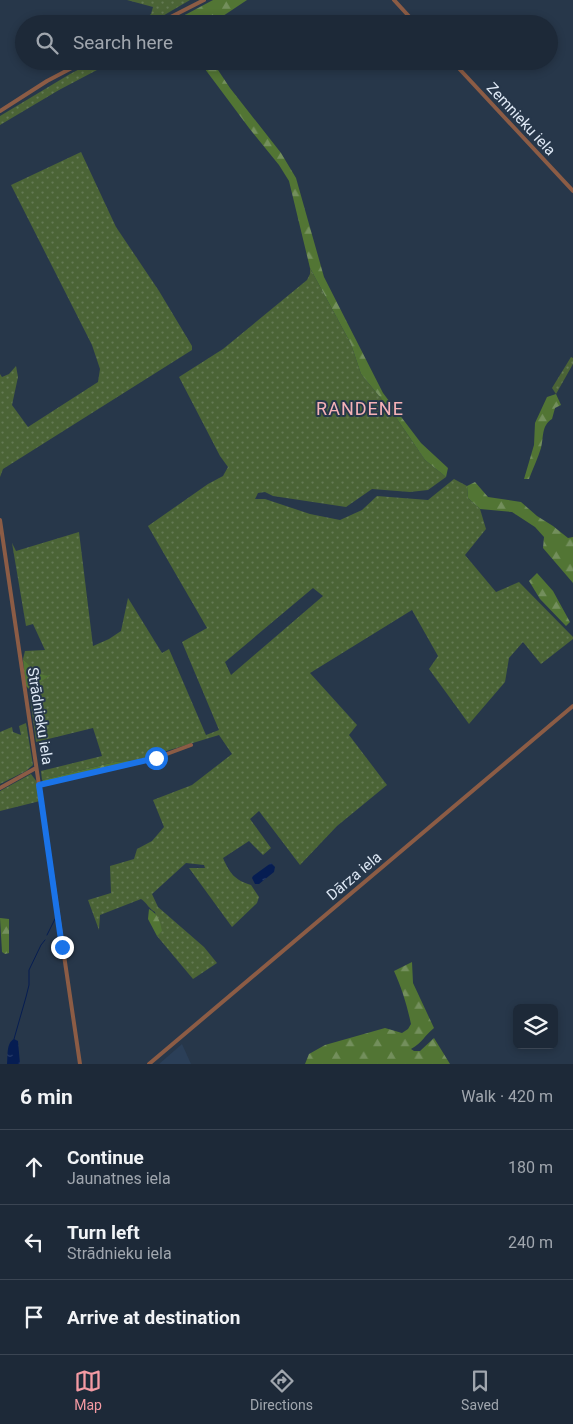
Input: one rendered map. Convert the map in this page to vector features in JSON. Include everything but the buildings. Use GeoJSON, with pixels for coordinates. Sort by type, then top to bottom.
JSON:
{"type":"FeatureCollection","features":[{"type":"Feature","properties":{"kind":"street"},"geometry":{"type":"LineString","coordinates":[[175,15],[204,0]]}},
{"type":"Feature","properties":{"kind":"street"},"geometry":{"type":"LineString","coordinates":[[394,0],[408,15]]}},
{"type":"Feature","properties":{"kind":"street"},"geometry":{"type":"LineString","coordinates":[[0,111],[68,70]]}},
{"type":"Feature","properties":{"kind":"street","name":"Zemnieku iela"},"geometry":{"type":"LineString","coordinates":[[460,70],[573,192]]}},
{"type":"Feature","properties":{"kind":"street","name":"Strādnieku iela"},"geometry":{"type":"LineString","coordinates":[[0,520],[80,1064]]}},
{"type":"Feature","properties":{"kind":"street","name":"Dārza iela"},"geometry":{"type":"LineString","coordinates":[[148,1064],[573,706]]}},
{"type":"Feature","properties":{"kind":"street"},"geometry":{"type":"LineString","coordinates":[[39,785],[156,758],[191,745]]}},
{"type":"Feature","properties":{"kind":"street"},"geometry":{"type":"LineString","coordinates":[[0,788],[36,768]]}},
{"type":"Feature","properties":{"kind":"shaded area"},"geometry":{"type":"Polygon","coordinates":[[[182,1044],[191,1064],[159,1064],[182,1044]]]}},
{"type":"Feature","properties":{"kind":"green space"},"geometry":{"type":"Polygon","coordinates":[[[127,0],[190,0],[164,15],[150,15],[153,7],[127,0]]]}},
{"type":"Feature","properties":{"kind":"green space"},"geometry":{"type":"Polygon","coordinates":[[[213,0],[247,0],[224,15],[185,15],[213,0]]]}},
{"type":"Feature","properties":{"kind":"green space"},"geometry":{"type":"Polygon","coordinates":[[[78,70],[97,70],[0,125],[0,116],[78,70]]]}},
{"type":"Feature","properties":{"kind":"green space"},"geometry":{"type":"Polygon","coordinates":[[[206,70],[218,70],[281,153],[296,178],[324,277],[383,393],[421,443],[448,468],[446,477],[425,460],[393,413],[361,374],[351,344],[310,268],[289,181],[279,165],[206,70]]]}},
{"type":"Feature","properties":{"kind":"green space"},"geometry":{"type":"Polygon","coordinates":[[[81,152],[116,227],[159,291],[192,346],[192,350],[3,469],[0,477],[0,374],[2,377],[9,374],[16,366],[18,377],[12,405],[28,427],[98,382],[100,369],[92,345],[11,185],[81,152]]]}},
{"type":"Feature","properties":{"kind":"green space"},"geometry":{"type":"Polygon","coordinates":[[[310,268],[351,344],[361,374],[393,413],[425,460],[446,477],[428,490],[410,492],[372,489],[346,507],[273,496],[265,492],[258,493],[255,499],[265,499],[310,514],[340,520],[362,510],[377,496],[428,500],[454,479],[467,486],[468,498],[480,509],[486,529],[465,555],[496,592],[519,582],[573,639],[541,664],[523,642],[509,658],[505,682],[469,724],[429,669],[438,656],[412,610],[310,673],[357,725],[349,735],[387,785],[337,826],[300,865],[259,811],[250,819],[271,848],[263,855],[249,841],[223,858],[234,876],[251,885],[259,897],[257,903],[232,927],[189,868],[205,868],[204,865],[186,863],[152,894],[158,907],[204,947],[217,963],[193,979],[157,936],[155,912],[145,902],[141,899],[100,915],[99,930],[88,900],[111,893],[110,866],[134,859],[137,849],[152,841],[164,827],[153,800],[192,785],[232,754],[219,735],[137,760],[115,762],[42,780],[41,771],[102,756],[93,728],[36,742],[29,689],[49,675],[41,675],[23,659],[25,651],[45,650],[33,624],[26,626],[12,543],[16,551],[79,532],[93,646],[121,631],[128,598],[162,653],[169,649],[206,735],[219,730],[182,642],[207,628],[148,526],[208,484],[223,476],[228,467],[220,456],[179,377],[223,349],[307,280],[310,268]],[[313,588],[225,662],[231,675],[323,596],[313,588]]]}},
{"type":"Feature","properties":{"kind":"green space"},"geometry":{"type":"Polygon","coordinates":[[[571,357],[573,358],[573,364],[556,394],[552,388],[571,357]]]}},
{"type":"Feature","properties":{"kind":"green space"},"geometry":{"type":"Polygon","coordinates":[[[556,394],[561,405],[555,408],[552,419],[544,428],[541,448],[529,479],[524,479],[534,445],[535,423],[547,397],[556,394]]]}},
{"type":"Feature","properties":{"kind":"green space"},"geometry":{"type":"Polygon","coordinates":[[[475,482],[488,497],[521,502],[568,538],[573,537],[573,583],[543,548],[544,537],[535,527],[512,512],[480,509],[468,498],[467,486],[475,482]]]}},
{"type":"Feature","properties":{"kind":"green space"},"geometry":{"type":"Polygon","coordinates":[[[537,573],[553,591],[570,622],[566,626],[540,599],[529,581],[537,573]]]}},
{"type":"Feature","properties":{"kind":"green space"},"geometry":{"type":"Polygon","coordinates":[[[23,659],[38,673],[51,675],[29,689],[25,685],[23,659]]]}},
{"type":"Feature","properties":{"kind":"green space"},"geometry":{"type":"Polygon","coordinates":[[[26,723],[33,765],[26,771],[0,784],[0,732],[12,727],[13,732],[21,735],[19,726],[26,723]]]}},
{"type":"Feature","properties":{"kind":"green space"},"geometry":{"type":"Polygon","coordinates":[[[137,760],[44,782],[42,780],[115,762],[137,760]]]}},
{"type":"Feature","properties":{"kind":"green space"},"geometry":{"type":"Polygon","coordinates":[[[31,774],[37,782],[40,801],[0,811],[0,791],[31,774]]]}},
{"type":"Feature","properties":{"kind":"green space"},"geometry":{"type":"Polygon","coordinates":[[[149,909],[157,916],[160,924],[162,931],[157,936],[148,919],[149,909]]]}},
{"type":"Feature","properties":{"kind":"green space"},"geometry":{"type":"Polygon","coordinates":[[[0,918],[9,919],[9,953],[5,954],[2,952],[0,918]]]}},
{"type":"Feature","properties":{"kind":"green space"},"geometry":{"type":"Polygon","coordinates":[[[412,962],[413,983],[434,1028],[411,1049],[420,1051],[434,1038],[450,1064],[305,1064],[309,1054],[325,1045],[385,1028],[402,1033],[408,1029],[411,1024],[402,991],[394,971],[412,962]]]}},
{"type":"Feature","properties":{"kind":"water"},"geometry":{"type":"Polygon","coordinates":[[[271,863],[275,867],[274,872],[259,884],[255,884],[253,876],[271,863]]]}},
{"type":"Feature","properties":{"kind":"water"},"geometry":{"type":"Polygon","coordinates":[[[14,1039],[18,1041],[20,1064],[7,1064],[10,1043],[14,1039]]]}},
{"type":"Feature","properties":{"kind":"waterway"},"geometry":{"type":"LineString","coordinates":[[47,935],[55,919]]}},
{"type":"Feature","properties":{"kind":"waterway"},"geometry":{"type":"LineString","coordinates":[[14,1039],[29,985],[29,970],[45,940]]}},
{"type":"Feature","properties":{"kind":"district","name":"RANDENE"},"geometry":{"type":"Point","coordinates":[360,408]}},
{"type":"Feature","properties":{"kind":"route"},"geometry":{"type":"LineString","coordinates":[[62,947],[39,785],[156,758]]}}]}
